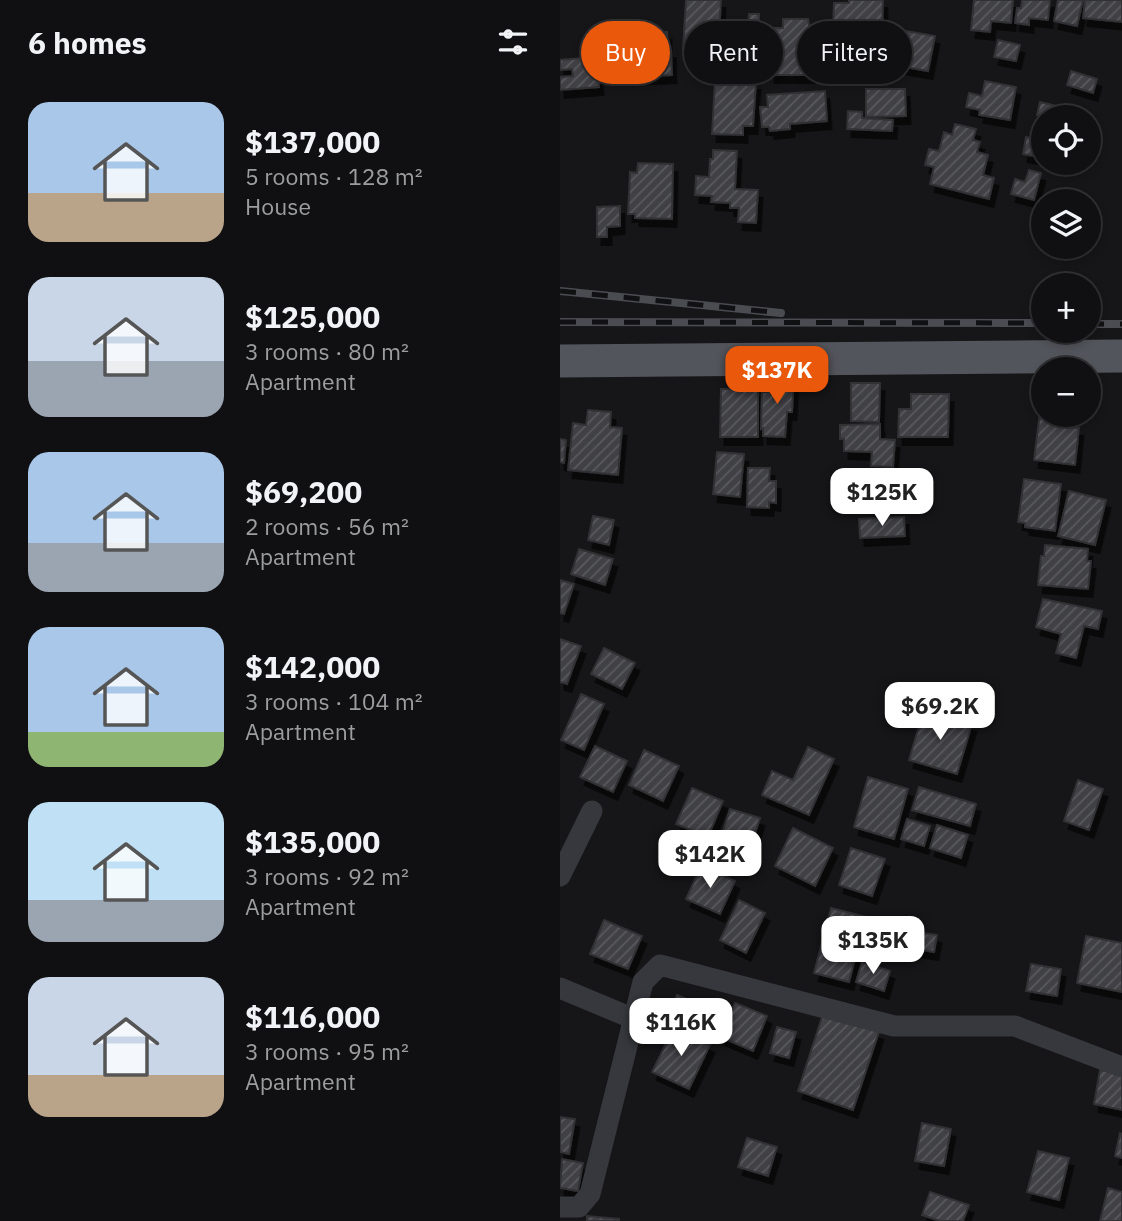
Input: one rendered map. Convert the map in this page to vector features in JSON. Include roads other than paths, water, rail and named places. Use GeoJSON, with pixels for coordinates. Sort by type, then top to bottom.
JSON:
{"type":"FeatureCollection","features":[{"type":"Feature","properties":{"kind":"main road"},"geometry":{"type":"LineString","coordinates":[[560,361],[1122,356]]}},
{"type":"Feature","properties":{"kind":"street"},"geometry":{"type":"LineString","coordinates":[[560,876],[592,811]]}},
{"type":"Feature","properties":{"kind":"street"},"geometry":{"type":"LineString","coordinates":[[560,1207],[579,1207],[590,1194],[643,982],[660,965],[894,1026],[1015,1026],[1122,1067]]}},
{"type":"Feature","properties":{"kind":"street"},"geometry":{"type":"LineString","coordinates":[[560,988],[634,1019]]}},
{"type":"Feature","properties":{"kind":"railway"},"geometry":{"type":"LineString","coordinates":[[560,291],[781,313]]}},
{"type":"Feature","properties":{"kind":"railway"},"geometry":{"type":"LineString","coordinates":[[560,322],[1031,323]]}},
{"type":"Feature","properties":{"kind":"railway"},"geometry":{"type":"LineString","coordinates":[[1101,324],[1122,324]]}}]}
